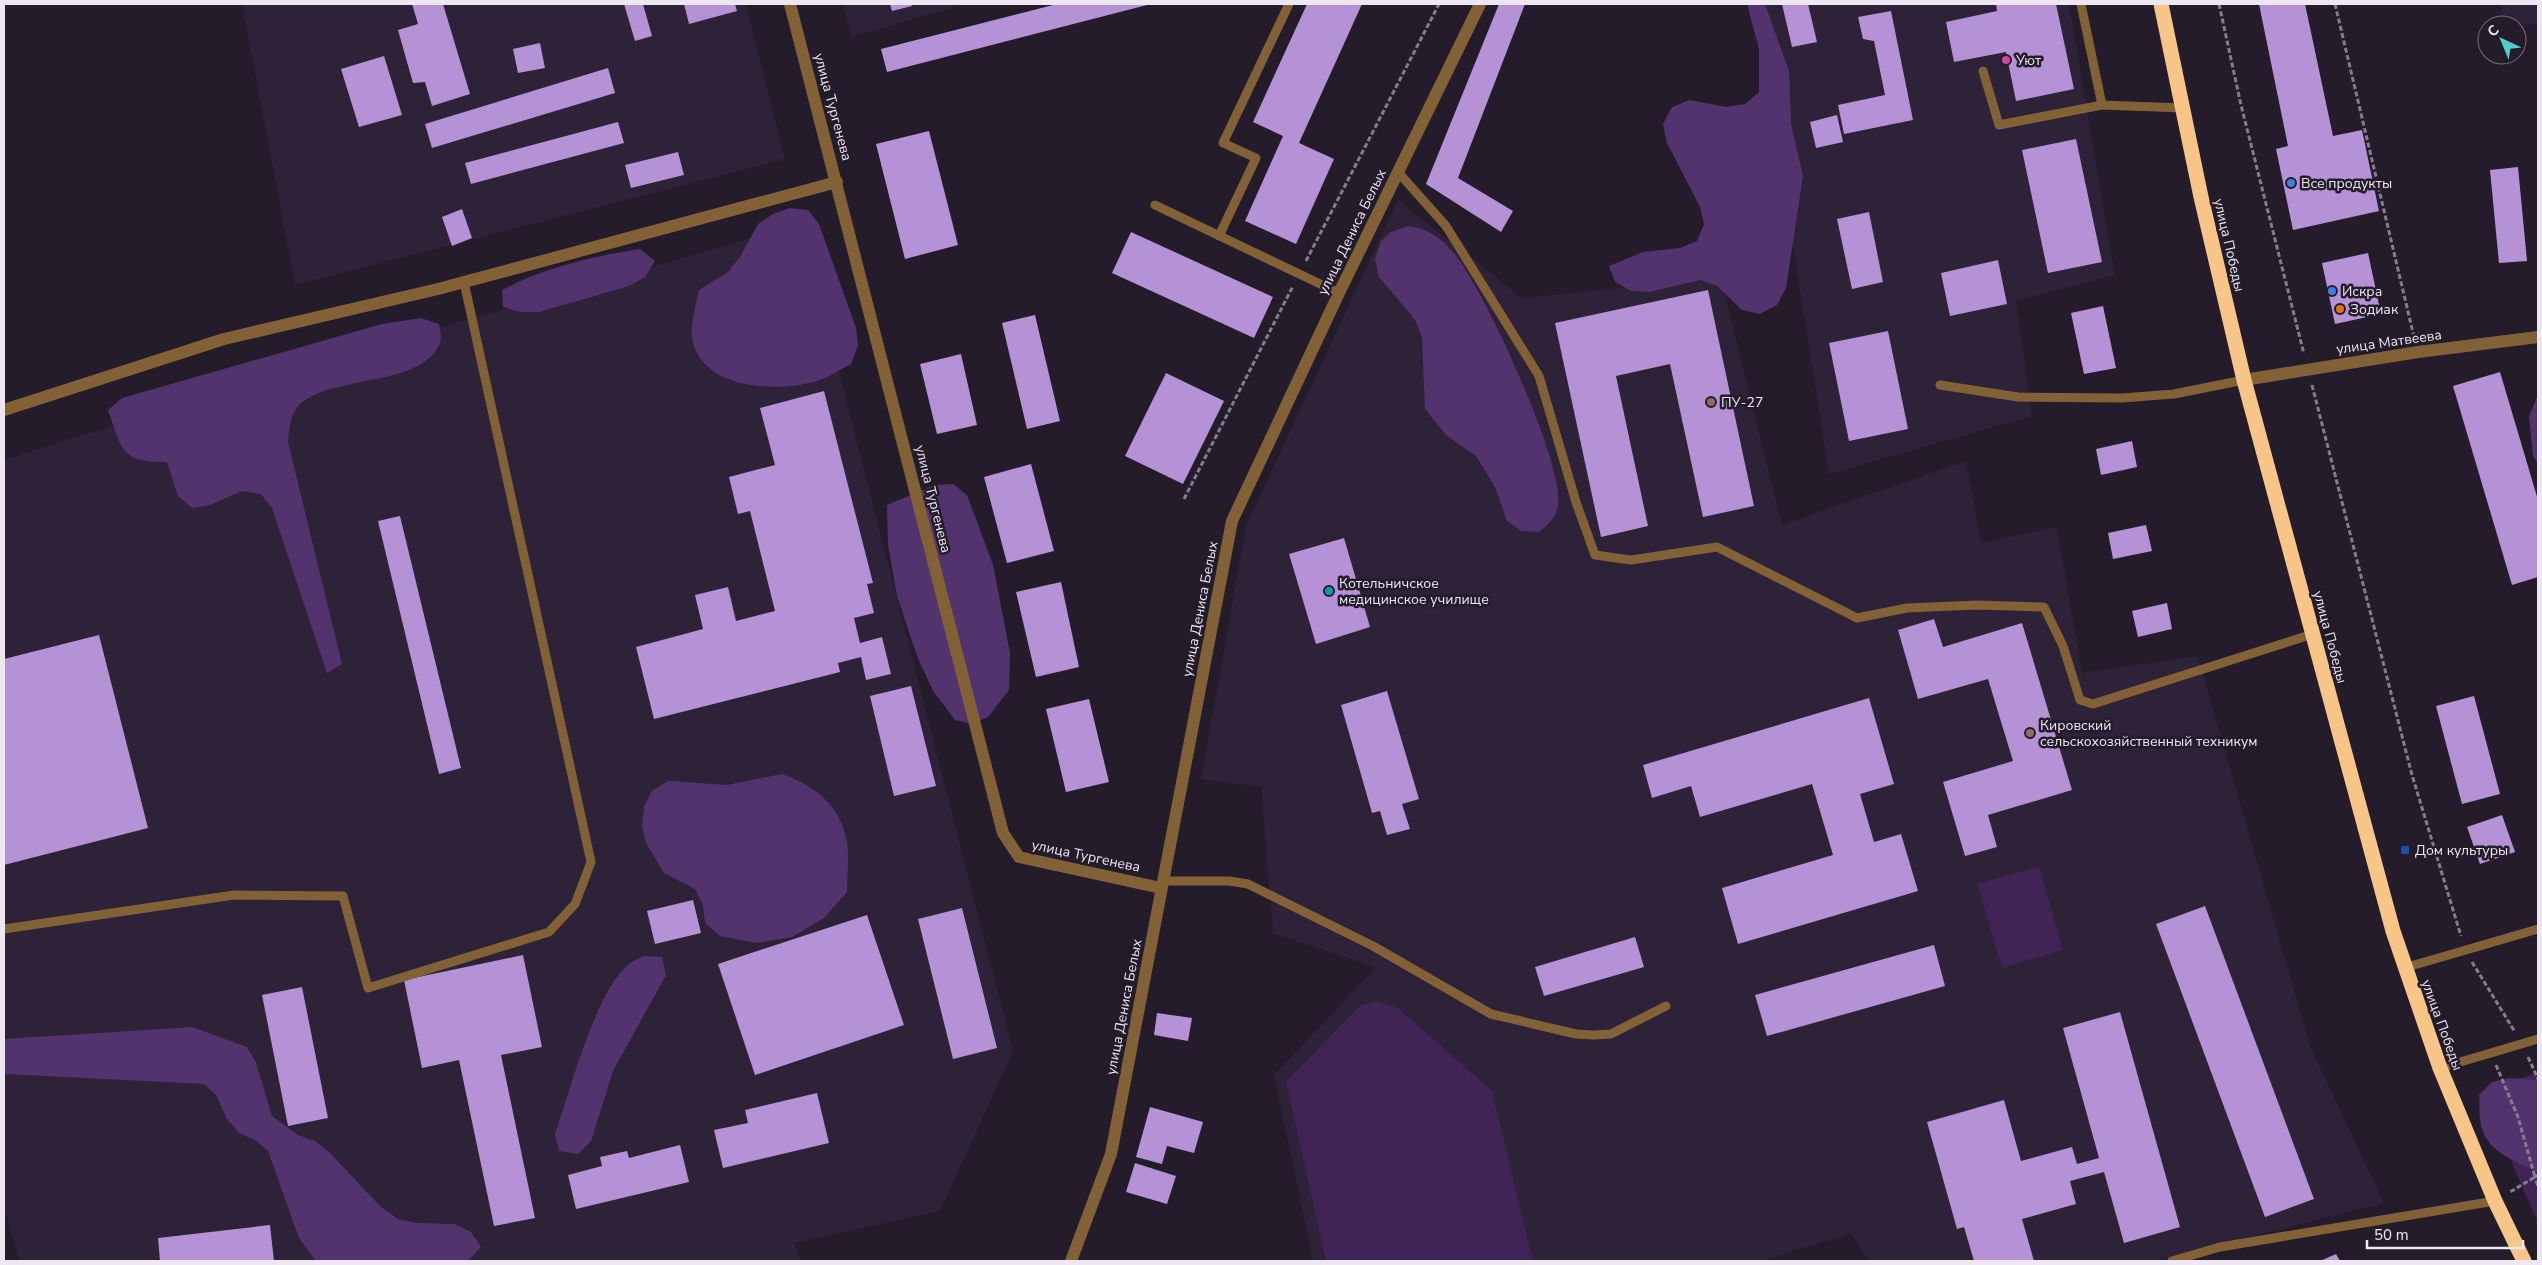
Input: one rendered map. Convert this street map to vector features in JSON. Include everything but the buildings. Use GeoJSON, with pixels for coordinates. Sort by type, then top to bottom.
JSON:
{"type":"FeatureCollection","features":[{"type":"Feature","properties":{"kind":"highway","name":"улица Победы"},"geometry":{"type":"LineString","coordinates":[[2161,4],[2201,197],[2244,380],[2364,829],[2404,968],[2440,1068],[2495,1201],[2524,1261]]}},
{"type":"Feature","properties":{"kind":"street","name":"улица Тургенева"},"geometry":{"type":"LineString","coordinates":[[790,4],[1003,833],[1018,857],[1162,884]]}},
{"type":"Feature","properties":{"kind":"street","name":"улица Дениса Белых"},"geometry":{"type":"LineString","coordinates":[[1071,1261],[1111,1154],[1232,521],[1339,293],[1480,4]]}},
{"type":"Feature","properties":{"kind":"street"},"geometry":{"type":"LineString","coordinates":[[4,410],[224,339],[464,282],[837,182]]}},
{"type":"Feature","properties":{"kind":"street","name":"улица Матвеева"},"geometry":{"type":"LineString","coordinates":[[2244,380],[2418,352],[2538,337]]}},
{"type":"Feature","properties":{"kind":"lane"},"geometry":{"type":"LineString","coordinates":[[1219,236],[1256,158],[1223,144],[1289,4]]}},
{"type":"Feature","properties":{"kind":"lane"},"geometry":{"type":"LineString","coordinates":[[2081,4],[2102,106]]}},
{"type":"Feature","properties":{"kind":"lane"},"geometry":{"type":"LineString","coordinates":[[1983,71],[1999,126],[2102,106],[2183,108]]}},
{"type":"Feature","properties":{"kind":"lane"},"geometry":{"type":"LineString","coordinates":[[1398,172],[1446,226],[1539,376],[1576,502],[1595,555],[1631,560],[1717,547],[1857,618],[1908,608],[1977,605],[2044,607],[2063,646],[2080,700],[2093,704],[2312,634]]}},
{"type":"Feature","properties":{"kind":"lane"},"geometry":{"type":"LineString","coordinates":[[1155,206],[1339,293]]}},
{"type":"Feature","properties":{"kind":"lane"},"geometry":{"type":"LineString","coordinates":[[4,929],[234,894],[343,896],[368,988],[549,932],[575,904],[591,862],[464,282]]}},
{"type":"Feature","properties":{"kind":"lane"},"geometry":{"type":"LineString","coordinates":[[1940,385],[2018,397],[2122,398],[2174,394],[2244,380]]}},
{"type":"Feature","properties":{"kind":"lane"},"geometry":{"type":"LineString","coordinates":[[1162,884],[1229,881],[1248,884],[1373,946],[1491,1014],[1530,1025],[1576,1034],[1610,1034],[1666,1006]]}},
{"type":"Feature","properties":{"kind":"lane"},"geometry":{"type":"LineString","coordinates":[[2404,968],[2538,929]]}},
{"type":"Feature","properties":{"kind":"lane"},"geometry":{"type":"LineString","coordinates":[[2440,1068],[2538,1039]]}},
{"type":"Feature","properties":{"kind":"lane"},"geometry":{"type":"LineString","coordinates":[[2172,1261],[2220,1247],[2495,1201]]}},
{"type":"Feature","properties":{"kind":"path"},"geometry":{"type":"LineString","coordinates":[[1184,499],[1439,4]]}},
{"type":"Feature","properties":{"kind":"path"},"geometry":{"type":"LineString","coordinates":[[2219,4],[2240,106],[2412,774],[2465,950],[2522,1044],[2538,1079]]}},
{"type":"Feature","properties":{"kind":"path"},"geometry":{"type":"LineString","coordinates":[[2335,4],[2418,352]]}},
{"type":"Feature","properties":{"kind":"path"},"geometry":{"type":"LineString","coordinates":[[2491,1053],[2518,1117],[2537,1176],[2538,1187]]}},
{"type":"Feature","properties":{"kind":"path"},"geometry":{"type":"LineString","coordinates":[[2495,1201],[2537,1176]]}},
{"type":"Feature","properties":{"kind":"shaded area"},"geometry":{"type":"Polygon","coordinates":[[[242,4],[746,4],[785,159],[295,285],[242,4]]]}},
{"type":"Feature","properties":{"kind":"shaded area"},"geometry":{"type":"Polygon","coordinates":[[[843,4],[965,4],[851,37],[843,4]]]}},
{"type":"Feature","properties":{"kind":"shaded area"},"geometry":{"type":"Polygon","coordinates":[[[1747,4],[1765,4],[1789,71],[1791,124],[1803,176],[1786,288],[1777,305],[1760,314],[1742,310],[1717,286],[1700,280],[1649,292],[1631,291],[1615,282],[1609,266],[1643,252],[1680,248],[1697,241],[1704,224],[1700,207],[1667,143],[1663,124],[1672,107],[1690,100],[1726,107],[1745,104],[1759,92],[1759,49],[1747,4]]]}},
{"type":"Feature","properties":{"kind":"shaded area"},"geometry":{"type":"Polygon","coordinates":[[[1755,4],[2069,4],[2115,275],[2016,301],[2032,416],[1829,474],[1755,4]]]}},
{"type":"Feature","properties":{"kind":"shaded area"},"geometry":{"type":"Polygon","coordinates":[[[2500,4],[2538,4],[2538,24],[2527,24],[2527,15],[2503,15],[2500,4]]]}},
{"type":"Feature","properties":{"kind":"shaded area"},"geometry":{"type":"Polygon","coordinates":[[[1398,200],[1522,298],[1721,278],[1782,525],[1966,461],[1981,543],[2057,527],[2082,673],[2198,656],[2310,1046],[2384,1203],[2155,1261],[1869,1261],[1851,1233],[1762,1261],[1313,1261],[1274,1075],[1376,967],[1273,933],[1261,787],[1201,779],[1246,526],[1398,200]]]}},
{"type":"Feature","properties":{"kind":"shaded area"},"geometry":{"type":"Polygon","coordinates":[[[790,208],[808,210],[819,224],[856,328],[858,346],[851,364],[820,380],[804,384],[767,387],[729,379],[713,371],[701,359],[693,343],[692,323],[699,290],[728,272],[740,257],[758,224],[773,214],[790,208]]]}},
{"type":"Feature","properties":{"kind":"shaded area"},"geometry":{"type":"Polygon","coordinates":[[[801,224],[1013,1051],[940,1211],[794,1243],[801,1261],[19,1261],[4,1208],[4,460],[243,384],[801,224]]]}},
{"type":"Feature","properties":{"kind":"shaded area"},"geometry":{"type":"Polygon","coordinates":[[[1408,226],[1433,234],[1453,252],[1483,300],[1519,376],[1536,416],[1549,453],[1557,484],[1558,505],[1556,514],[1539,532],[1521,531],[1507,521],[1495,487],[1476,456],[1447,436],[1425,409],[1422,337],[1415,320],[1379,277],[1375,259],[1381,241],[1391,232],[1408,226]]]}},
{"type":"Feature","properties":{"kind":"shaded area"},"geometry":{"type":"Polygon","coordinates":[[[640,249],[655,261],[645,277],[629,286],[539,312],[521,312],[503,307],[502,290],[534,275],[605,255],[640,249]]]}},
{"type":"Feature","properties":{"kind":"shaded area"},"geometry":{"type":"Polygon","coordinates":[[[421,318],[439,324],[441,341],[430,357],[415,367],[396,374],[314,395],[299,405],[290,422],[288,442],[342,664],[327,673],[272,508],[261,494],[242,491],[210,505],[192,508],[178,496],[167,462],[140,460],[132,457],[125,451],[108,410],[122,398],[382,324],[421,318]]]}},
{"type":"Feature","properties":{"kind":"shaded area"},"geometry":{"type":"Polygon","coordinates":[[[2538,395],[2538,464],[2533,456],[2529,416],[2538,395]]]}},
{"type":"Feature","properties":{"kind":"shaded area"},"geometry":{"type":"Polygon","coordinates":[[[953,484],[967,495],[993,565],[1010,653],[1009,690],[988,717],[972,724],[955,720],[933,691],[917,656],[897,596],[888,545],[887,505],[935,485],[953,484]]]}},
{"type":"Feature","properties":{"kind":"shaded area"},"geometry":{"type":"Polygon","coordinates":[[[782,774],[804,783],[814,790],[831,805],[837,815],[847,844],[847,892],[824,918],[792,937],[756,943],[720,936],[705,923],[703,905],[695,889],[664,873],[646,843],[642,826],[644,807],[652,791],[668,781],[727,785],[782,774]]]}},
{"type":"Feature","properties":{"kind":"shaded area"},"geometry":{"type":"Polygon","coordinates":[[[2039,866],[2063,950],[2002,968],[1977,884],[2039,866]]]}},
{"type":"Feature","properties":{"kind":"shaded area"},"geometry":{"type":"Polygon","coordinates":[[[644,956],[662,957],[666,975],[613,1071],[591,1141],[578,1154],[559,1151],[555,1134],[595,1017],[618,976],[630,963],[644,956]]]}},
{"type":"Feature","properties":{"kind":"shaded area"},"geometry":{"type":"Polygon","coordinates":[[[1376,1001],[1398,1008],[1492,1091],[1533,1261],[1326,1261],[1286,1081],[1360,1006],[1376,1001]]]}},
{"type":"Feature","properties":{"kind":"shaded area"},"geometry":{"type":"Polygon","coordinates":[[[192,1027],[247,1047],[256,1063],[272,1116],[298,1135],[315,1141],[329,1152],[381,1207],[398,1219],[416,1223],[455,1224],[471,1232],[481,1247],[469,1260],[464,1261],[316,1261],[299,1238],[268,1151],[255,1140],[239,1133],[227,1119],[216,1095],[204,1084],[4,1074],[4,1039],[192,1027]]]}},
{"type":"Feature","properties":{"kind":"shaded area"},"geometry":{"type":"Polygon","coordinates":[[[2538,1073],[2538,1222],[2513,1166],[2498,1085],[2538,1073]]]}},
{"type":"Feature","properties":{"kind":"shaded area"},"geometry":{"type":"Polygon","coordinates":[[[2509,1078],[2538,1080],[2538,1172],[2509,1158],[2493,1147],[2482,1130],[2479,1095],[2492,1082],[2509,1078]]]}},
{"type":"Feature","properties":{"kind":"place","name":"Уют"},"geometry":{"type":"Point","coordinates":[2006,60]}},
{"type":"Feature","properties":{"kind":"place","name":"Все продукты"},"geometry":{"type":"Point","coordinates":[2291,183]}},
{"type":"Feature","properties":{"kind":"place","name":"Искра"},"geometry":{"type":"Point","coordinates":[2332,291]}},
{"type":"Feature","properties":{"kind":"place","name":"Зодиак"},"geometry":{"type":"Point","coordinates":[2340,309]}},
{"type":"Feature","properties":{"kind":"place","name":"ПУ-27"},"geometry":{"type":"Point","coordinates":[1711,402]}},
{"type":"Feature","properties":{"kind":"place","name":"Котельничское медицинское училище"},"geometry":{"type":"Point","coordinates":[1329,591]}},
{"type":"Feature","properties":{"kind":"place","name":"Кировский сельскохозяйственный техникум"},"geometry":{"type":"Point","coordinates":[2030,733]}},
{"type":"Feature","properties":{"kind":"place","name":"Дом культуры"},"geometry":{"type":"Point","coordinates":[2405,850]}}]}
